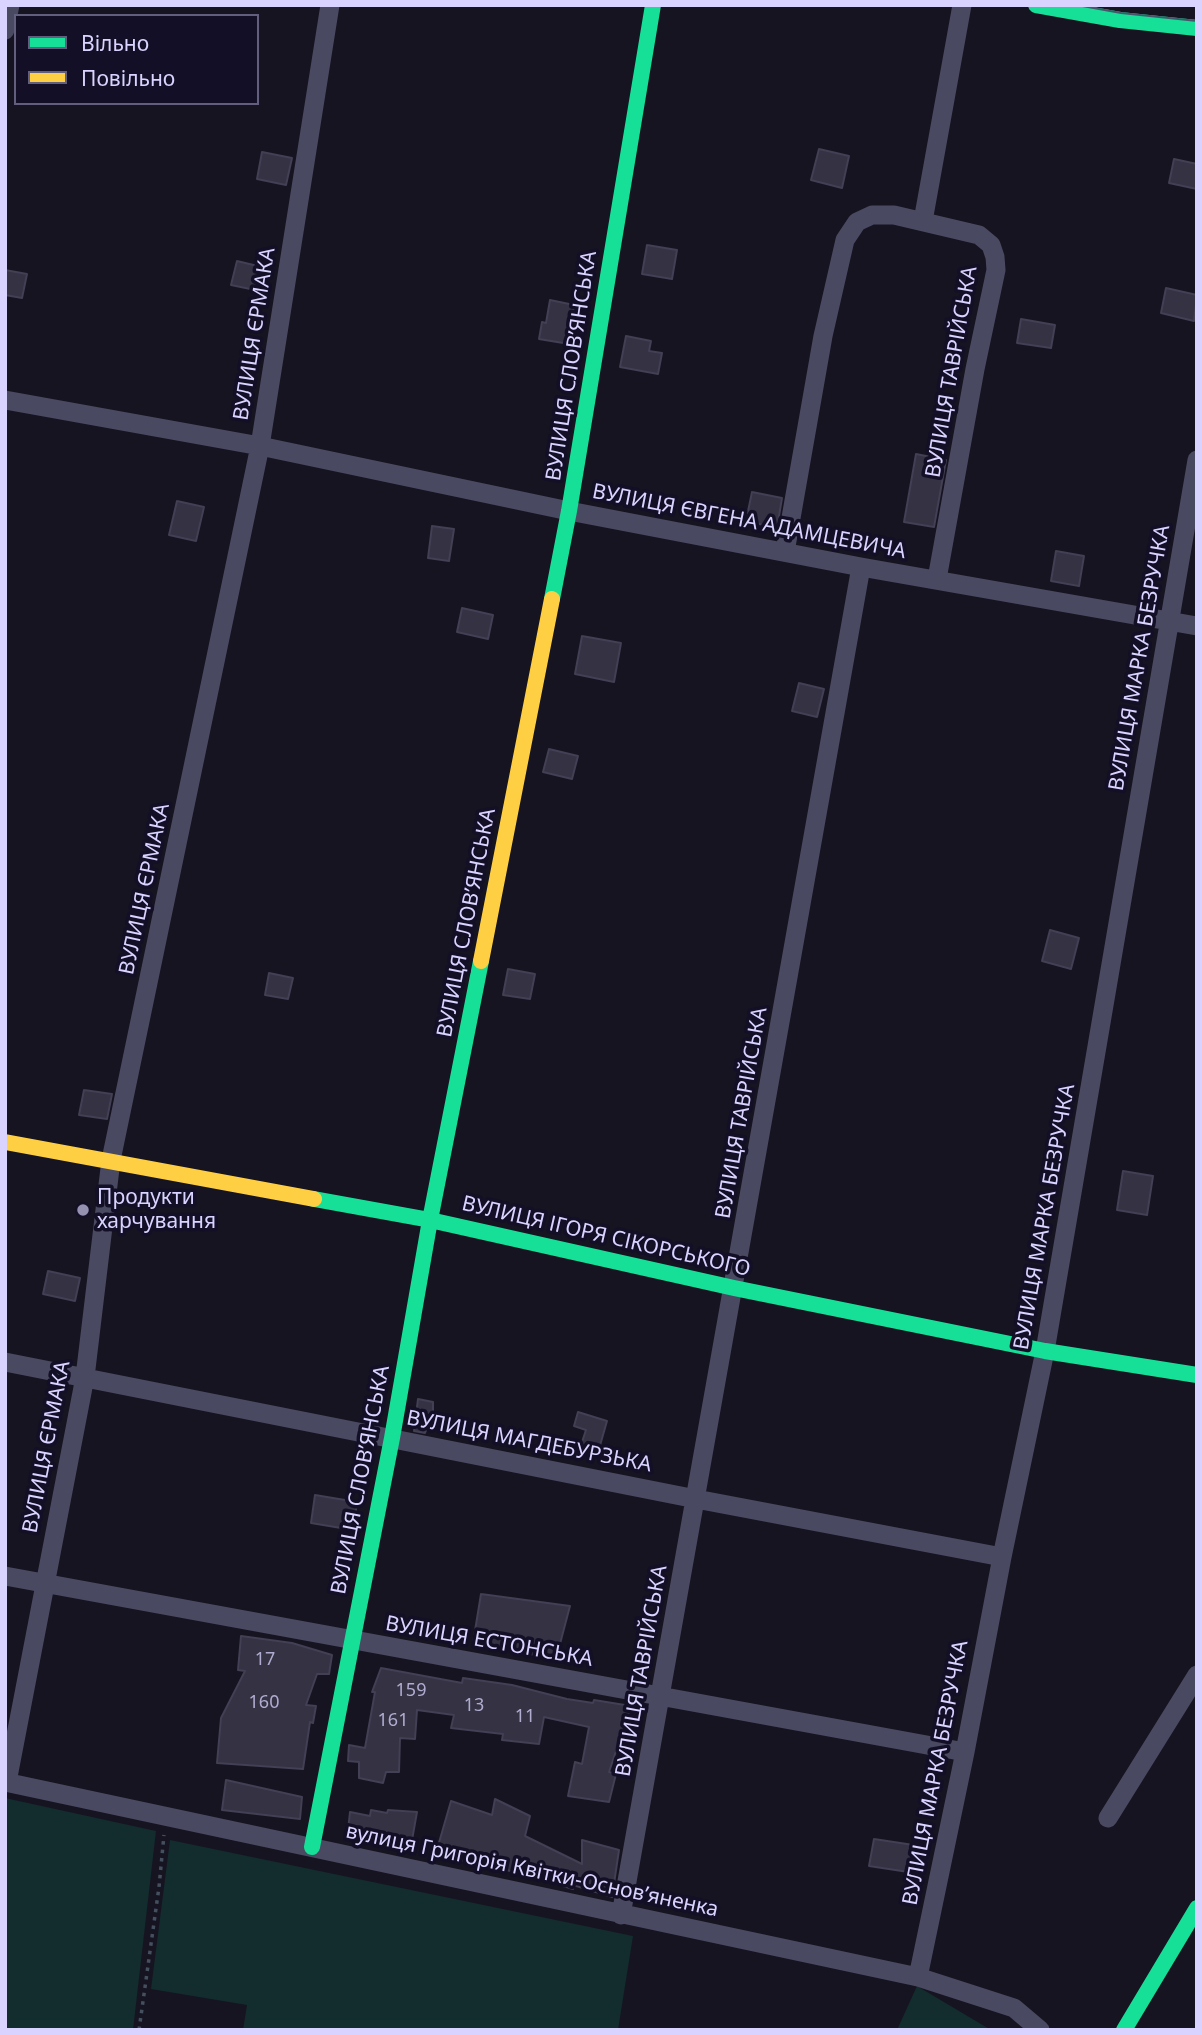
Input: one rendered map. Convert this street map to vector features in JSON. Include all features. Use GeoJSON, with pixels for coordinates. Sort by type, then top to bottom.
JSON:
{"type":"FeatureCollection","features":[{"type":"Feature","properties":{"kind":"street"},"geometry":{"type":"LineString","coordinates":[[5,30],[10,5]]}},
{"type":"Feature","properties":{"kind":"street","name":"ВУЛИЦЯ ЄРМАКА"},"geometry":{"type":"LineString","coordinates":[[6,1782],[85,1377],[111,1160],[260,446],[330,5]]}},
{"type":"Feature","properties":{"kind":"street","name":"ВУЛИЦЯ СЛОВ’ЯНСЬКА"},"geometry":{"type":"LineString","coordinates":[[312,1847],[392,1438],[430,1220],[569,511],[653,5]]}},
{"type":"Feature","properties":{"kind":"street"},"geometry":{"type":"LineString","coordinates":[[923,221],[962,5]]}},
{"type":"Feature","properties":{"kind":"street"},"geometry":{"type":"LineString","coordinates":[[1036,5],[1120,20],[1197,27]]}},
{"type":"Feature","properties":{"kind":"street","name":"ВУЛИЦЯ ТАВРІЙСЬКА"},"geometry":{"type":"LineString","coordinates":[[785,552],[823,336],[845,240],[857,222],[872,215],[894,215],[979,235],[991,245],[995,257],[996,270],[937,579]]}},
{"type":"Feature","properties":{"kind":"street","name":"ВУЛИЦЯ ЄВГЕНА АДАМЦЕВИЧА"},"geometry":{"type":"LineString","coordinates":[[5,400],[260,446],[569,511],[861,567],[1197,626]]}},
{"type":"Feature","properties":{"kind":"street","name":"ВУЛИЦЯ МАРКА БЕЗРУЧКА"},"geometry":{"type":"LineString","coordinates":[[918,1978],[1045,1351],[1197,460]]}},
{"type":"Feature","properties":{"kind":"street","name":"ВУЛИЦЯ ТАВРІЙСЬКА"},"geometry":{"type":"LineString","coordinates":[[621,1915],[861,567]]}},
{"type":"Feature","properties":{"kind":"street","name":"ВУЛИЦЯ ІГОРЯ СІКОРСЬКОГО"},"geometry":{"type":"LineString","coordinates":[[5,1142],[430,1220],[734,1288],[1045,1351],[1197,1375]]}},
{"type":"Feature","properties":{"kind":"street","name":"ВУЛИЦЯ МАГДЕБУРЗЬКА"},"geometry":{"type":"LineString","coordinates":[[5,1362],[1002,1557]]}},
{"type":"Feature","properties":{"kind":"street","name":"ВУЛИЦЯ ЕСТОНСЬКА"},"geometry":{"type":"LineString","coordinates":[[5,1576],[965,1752]]}},
{"type":"Feature","properties":{"kind":"street"},"geometry":{"type":"LineString","coordinates":[[1108,1818],[1197,1675]]}},
{"type":"Feature","properties":{"kind":"street","name":"вулиця Григорія Квітки-Основʼяненка"},"geometry":{"type":"LineString","coordinates":[[6,1782],[918,1978],[1014,2008],[1040,2030]]}},
{"type":"Feature","properties":{"kind":"street"},"geometry":{"type":"LineString","coordinates":[[1124,2030],[1197,1908]]}},
{"type":"Feature","properties":{"kind":"path"},"geometry":{"type":"LineString","coordinates":[[139,2030],[166,1816]]}},
{"type":"Feature","properties":{"kind":"green space"},"geometry":{"type":"Polygon","coordinates":[[[5,1798],[156,1831],[133,2030],[5,2030],[5,1798]]]}},
{"type":"Feature","properties":{"kind":"green space"},"geometry":{"type":"Polygon","coordinates":[[[170,1840],[633,1936],[618,2030],[243,2030],[247,2005],[151,1989],[170,1840]]]}},
{"type":"Feature","properties":{"kind":"green space"},"geometry":{"type":"Polygon","coordinates":[[[917,1986],[991,2030],[897,2030],[917,1986]]]}},
{"type":"Feature","properties":{"kind":"building"},"geometry":{"type":"Polygon","coordinates":[[[819,149],[849,156],[842,188],[811,180],[819,149]]]}},
{"type":"Feature","properties":{"kind":"building"},"geometry":{"type":"Polygon","coordinates":[[[262,152],[292,158],[286,185],[257,179],[262,152]]]}},
{"type":"Feature","properties":{"kind":"building"},"geometry":{"type":"Polygon","coordinates":[[[1174,159],[1197,164],[1197,189],[1169,183],[1174,159]]]}},
{"type":"Feature","properties":{"kind":"building"},"geometry":{"type":"Polygon","coordinates":[[[647,245],[677,250],[672,279],[642,274],[647,245]]]}},
{"type":"Feature","properties":{"kind":"building"},"geometry":{"type":"Polygon","coordinates":[[[237,261],[266,268],[260,291],[231,285],[237,261]]]}},
{"type":"Feature","properties":{"kind":"building"},"geometry":{"type":"Polygon","coordinates":[[[5,270],[27,274],[22,298],[5,295],[5,270]]]}},
{"type":"Feature","properties":{"kind":"building"},"geometry":{"type":"Polygon","coordinates":[[[1166,288],[1197,295],[1194,321],[1161,313],[1166,288]]]}},
{"type":"Feature","properties":{"kind":"building"},"geometry":{"type":"Polygon","coordinates":[[[550,300],[574,305],[569,344],[539,339],[542,322],[546,323],[550,300]]]}},
{"type":"Feature","properties":{"kind":"building"},"geometry":{"type":"Polygon","coordinates":[[[1021,319],[1055,325],[1051,348],[1017,343],[1021,319]]]}},
{"type":"Feature","properties":{"kind":"building"},"geometry":{"type":"Polygon","coordinates":[[[626,336],[651,341],[649,351],[662,353],[658,374],[620,367],[626,336]]]}},
{"type":"Feature","properties":{"kind":"building"},"geometry":{"type":"Polygon","coordinates":[[[916,454],[946,460],[934,527],[904,522],[916,454]]]}},
{"type":"Feature","properties":{"kind":"building"},"geometry":{"type":"Polygon","coordinates":[[[752,492],[782,498],[777,528],[746,521],[752,492]]]}},
{"type":"Feature","properties":{"kind":"building"},"geometry":{"type":"Polygon","coordinates":[[[177,501],[204,507],[196,541],[169,535],[177,501]]]}},
{"type":"Feature","properties":{"kind":"building"},"geometry":{"type":"Polygon","coordinates":[[[432,526],[454,529],[449,561],[428,558],[432,526]]]}},
{"type":"Feature","properties":{"kind":"building"},"geometry":{"type":"Polygon","coordinates":[[[1056,551],[1084,556],[1079,586],[1051,581],[1056,551]]]}},
{"type":"Feature","properties":{"kind":"building"},"geometry":{"type":"Polygon","coordinates":[[[462,608],[493,615],[488,639],[457,632],[462,608]]]}},
{"type":"Feature","properties":{"kind":"building"},"geometry":{"type":"Polygon","coordinates":[[[582,636],[621,643],[614,682],[575,674],[582,636]]]}},
{"type":"Feature","properties":{"kind":"building"},"geometry":{"type":"Polygon","coordinates":[[[799,683],[824,689],[817,717],[792,711],[799,683]]]}},
{"type":"Feature","properties":{"kind":"building"},"geometry":{"type":"Polygon","coordinates":[[[549,749],[578,756],[572,779],[543,772],[549,749]]]}},
{"type":"Feature","properties":{"kind":"building"},"geometry":{"type":"Polygon","coordinates":[[[1050,930],[1079,938],[1071,969],[1042,961],[1050,930]]]}},
{"type":"Feature","properties":{"kind":"building"},"geometry":{"type":"Polygon","coordinates":[[[508,969],[535,974],[530,999],[503,995],[508,969]]]}},
{"type":"Feature","properties":{"kind":"building"},"geometry":{"type":"Polygon","coordinates":[[[269,973],[293,978],[288,999],[265,995],[269,973]]]}},
{"type":"Feature","properties":{"kind":"building"},"geometry":{"type":"Polygon","coordinates":[[[84,1090],[112,1094],[107,1119],[79,1115],[84,1090]]]}},
{"type":"Feature","properties":{"kind":"building"},"geometry":{"type":"Polygon","coordinates":[[[1123,1171],[1153,1176],[1147,1215],[1117,1210],[1123,1171]]]}},
{"type":"Feature","properties":{"kind":"building"},"geometry":{"type":"Polygon","coordinates":[[[48,1271],[80,1278],[75,1301],[43,1294],[48,1271]]]}},
{"type":"Feature","properties":{"kind":"building"},"geometry":{"type":"Polygon","coordinates":[[[418,1399],[433,1402],[425,1433],[414,1431],[418,1399]]]}},
{"type":"Feature","properties":{"kind":"building"},"geometry":{"type":"Polygon","coordinates":[[[578,1412],[607,1421],[597,1456],[579,1451],[586,1430],[574,1426],[578,1412]]]}},
{"type":"Feature","properties":{"kind":"building"},"geometry":{"type":"Polygon","coordinates":[[[315,1495],[357,1502],[353,1530],[311,1523],[315,1495]]]}},
{"type":"Feature","properties":{"kind":"building"},"geometry":{"type":"Polygon","coordinates":[[[481,1594],[570,1606],[556,1659],[524,1653],[525,1650],[473,1643],[481,1594]]]}},
{"type":"Feature","properties":{"kind":"building"},"geometry":{"type":"Polygon","coordinates":[[[241,1636],[292,1643],[332,1655],[329,1674],[317,1674],[306,1705],[316,1706],[313,1723],[310,1722],[303,1769],[217,1763],[221,1718],[245,1671],[238,1670],[241,1636]]]}},
{"type":"Feature","properties":{"kind":"building"},"geometry":{"type":"Polygon","coordinates":[[[381,1668],[462,1683],[463,1678],[512,1685],[567,1699],[631,1706],[609,1772],[616,1774],[609,1802],[568,1796],[575,1762],[582,1764],[589,1727],[544,1717],[539,1744],[502,1740],[503,1734],[451,1728],[454,1715],[417,1710],[415,1739],[400,1738],[399,1772],[386,1772],[383,1783],[359,1778],[359,1762],[348,1761],[349,1745],[365,1748],[375,1692],[372,1692],[381,1668]]]}},
{"type":"Feature","properties":{"kind":"building"},"geometry":{"type":"Polygon","coordinates":[[[226,1780],[302,1797],[300,1819],[222,1810],[226,1780]]]}},
{"type":"Feature","properties":{"kind":"building"},"geometry":{"type":"Polygon","coordinates":[[[495,1799],[530,1816],[525,1836],[582,1864],[582,1840],[619,1850],[612,1897],[573,1885],[573,1889],[537,1876],[479,1865],[436,1853],[451,1801],[492,1815],[495,1799]]]}},
{"type":"Feature","properties":{"kind":"building"},"geometry":{"type":"Polygon","coordinates":[[[371,1810],[387,1813],[388,1810],[417,1812],[412,1840],[348,1830],[350,1812],[370,1816],[371,1810]]]}},
{"type":"Feature","properties":{"kind":"building"},"geometry":{"type":"Polygon","coordinates":[[[874,1839],[920,1846],[915,1873],[869,1866],[874,1839]]]}},
{"type":"Feature","properties":{"kind":"tram line"},"geometry":{"type":"LineString","coordinates":[[1077,5],[1121,13],[1197,21]]}},
{"type":"Feature","properties":{"kind":"traffic: fast"},"geometry":{"type":"LineString","coordinates":[[552,599],[653,5]]}},
{"type":"Feature","properties":{"kind":"traffic: fast"},"geometry":{"type":"LineString","coordinates":[[1036,5],[1120,20],[1197,28]]}},
{"type":"Feature","properties":{"kind":"traffic: fast"},"geometry":{"type":"LineString","coordinates":[[312,1847],[481,961]]}},
{"type":"Feature","properties":{"kind":"traffic: fast"},"geometry":{"type":"LineString","coordinates":[[314,1199],[430,1220],[734,1288],[1045,1351],[1197,1375]]}},
{"type":"Feature","properties":{"kind":"traffic: fast"},"geometry":{"type":"LineString","coordinates":[[1124,2030],[1197,1908]]}},
{"type":"Feature","properties":{"kind":"traffic: slow"},"geometry":{"type":"LineString","coordinates":[[481,961],[552,599]]}},
{"type":"Feature","properties":{"kind":"traffic: slow"},"geometry":{"type":"LineString","coordinates":[[5,1142],[314,1199]]}},
{"type":"Feature","properties":{"kind":"place","name":"Продукти харчування"},"geometry":{"type":"Point","coordinates":[83,1210]}}]}
